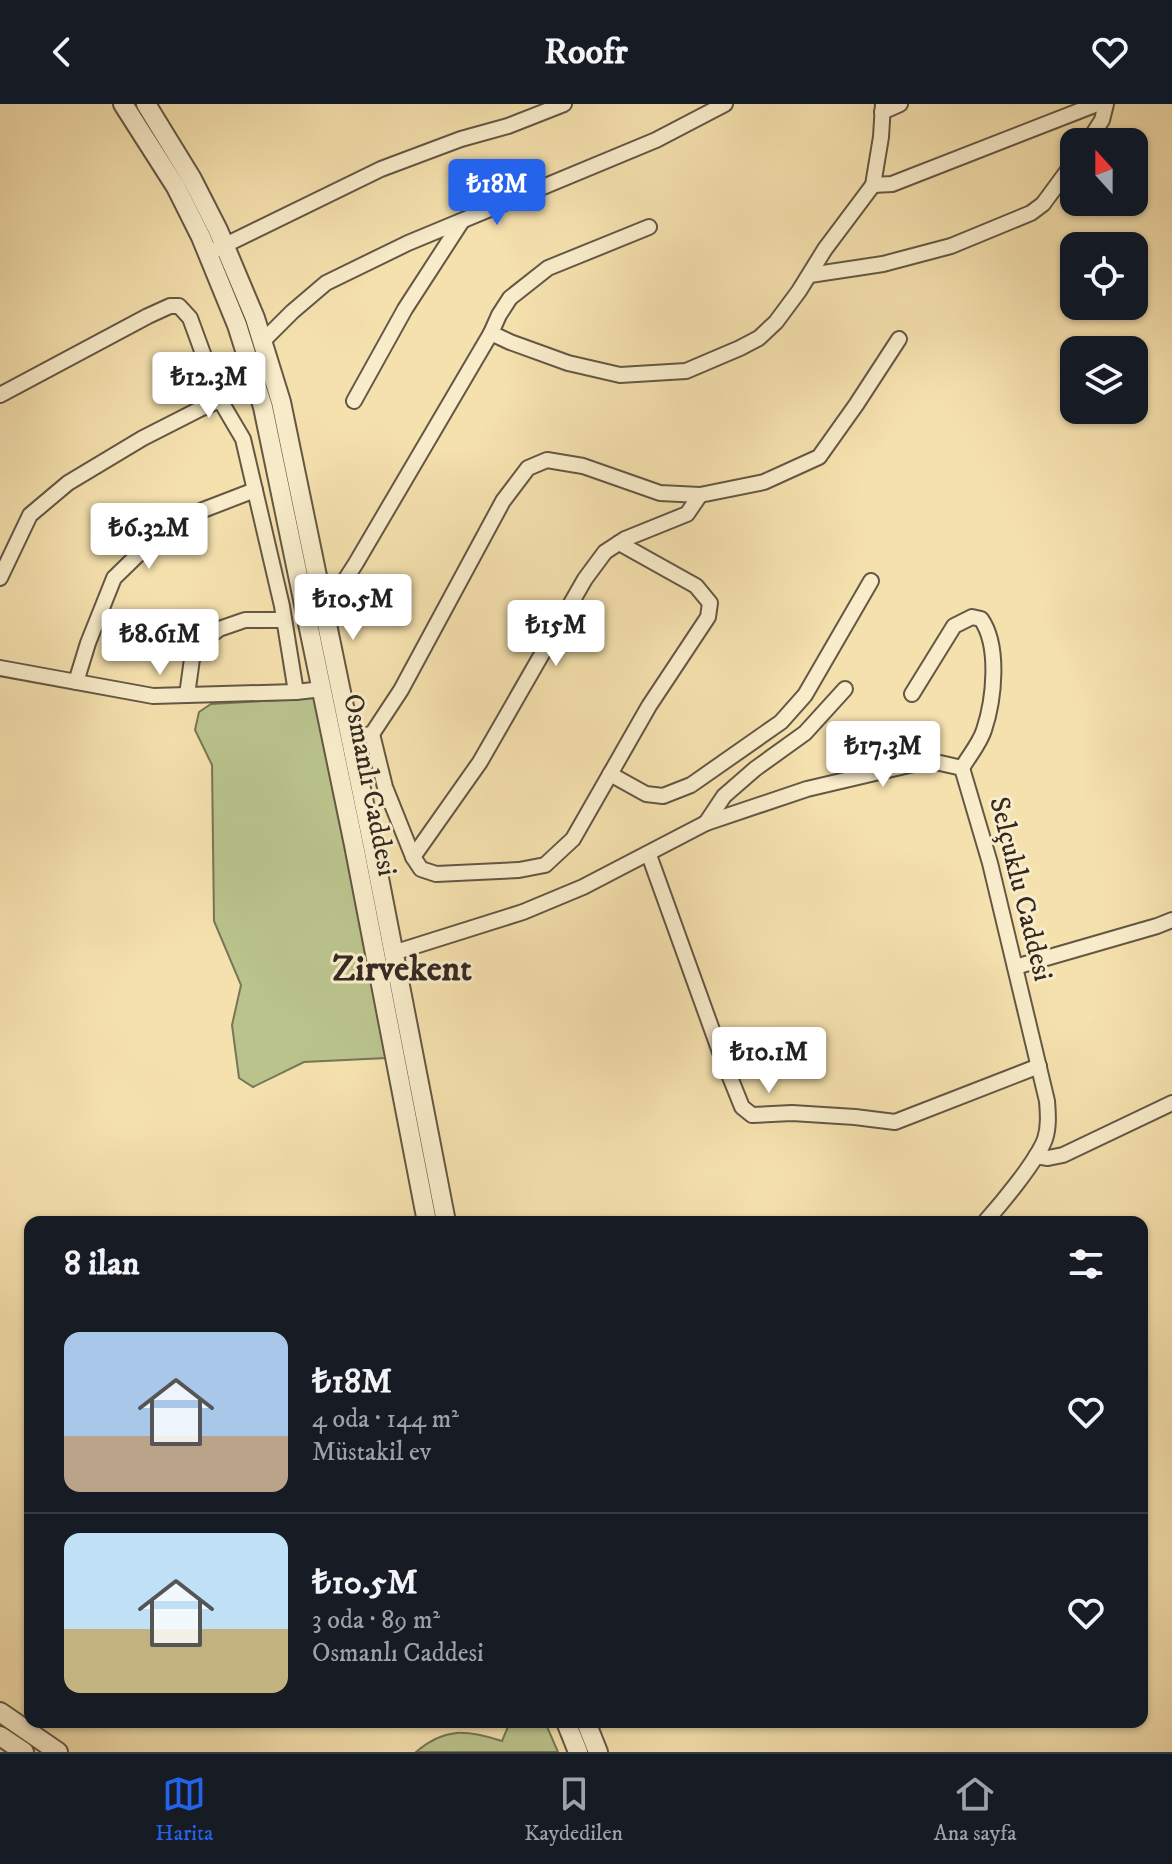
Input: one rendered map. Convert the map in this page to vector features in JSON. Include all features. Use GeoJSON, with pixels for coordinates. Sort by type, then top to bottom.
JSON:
{"type":"FeatureCollection","features":[{"type":"Feature","properties":{"kind":"street","name":"Osmanlı Caddesi"},"geometry":{"type":"LineString","coordinates":[[123,104],[216,249],[263,341],[288,429],[324,603],[342,739],[384,956],[426,1216]]}},
{"type":"Feature","properties":{"kind":"street","name":"Osmanlı Caddesi"},"geometry":{"type":"LineString","coordinates":[[146,104],[192,179],[216,249],[272,446],[322,689],[342,739]]}},
{"type":"Feature","properties":{"kind":"street"},"geometry":{"type":"LineString","coordinates":[[216,249],[381,169],[564,104]]}},
{"type":"Feature","properties":{"kind":"street"},"geometry":{"type":"LineString","coordinates":[[263,341],[326,283],[408,243],[656,140],[725,104]]}},
{"type":"Feature","properties":{"kind":"street"},"geometry":{"type":"LineString","coordinates":[[491,333],[568,363],[620,375],[686,371],[759,338],[776,322],[873,185],[882,108],[900,104]]}},
{"type":"Feature","properties":{"kind":"street"},"geometry":{"type":"LineString","coordinates":[[873,185],[892,184],[1097,104]]}},
{"type":"Feature","properties":{"kind":"street"},"geometry":{"type":"LineString","coordinates":[[1097,128],[1106,104]]}},
{"type":"Feature","properties":{"kind":"street"},"geometry":{"type":"LineString","coordinates":[[810,275],[883,264],[951,246],[1031,213],[1043,204],[1060,181]]}},
{"type":"Feature","properties":{"kind":"street"},"geometry":{"type":"LineString","coordinates":[[354,401],[405,309],[462,221]]}},
{"type":"Feature","properties":{"kind":"street"},"geometry":{"type":"LineString","coordinates":[[324,603],[338,591],[356,563],[510,298],[548,268],[649,227]]}},
{"type":"Feature","properties":{"kind":"street"},"geometry":{"type":"LineString","coordinates":[[0,395],[148,316],[170,306],[179,306],[190,318],[220,400],[243,439],[284,620],[296,692]]}},
{"type":"Feature","properties":{"kind":"street"},"geometry":{"type":"LineString","coordinates":[[342,739],[372,734],[401,690],[503,501],[528,468],[547,460],[583,466],[660,493],[700,495],[764,482],[819,457],[899,339]]}},
{"type":"Feature","properties":{"kind":"street"},"geometry":{"type":"LineString","coordinates":[[0,578],[30,515],[68,483],[143,438],[256,383]]}},
{"type":"Feature","properties":{"kind":"street"},"geometry":{"type":"LineString","coordinates":[[76,682],[114,578],[152,541],[203,510],[255,490]]}},
{"type":"Feature","properties":{"kind":"street"},"geometry":{"type":"LineString","coordinates":[[413,857],[480,762],[585,579],[605,552],[687,514],[700,495]]}},
{"type":"Feature","properties":{"kind":"street"},"geometry":{"type":"LineString","coordinates":[[372,734],[385,787],[413,857],[421,869],[436,874],[519,870],[545,865],[573,839],[649,706],[708,617],[710,603],[696,586],[619,543]]}},
{"type":"Feature","properties":{"kind":"street"},"geometry":{"type":"LineString","coordinates":[[610,774],[646,794],[663,796],[691,785],[781,722],[805,695],[871,581]]}},
{"type":"Feature","properties":{"kind":"street"},"geometry":{"type":"LineString","coordinates":[[912,694],[954,626],[972,617],[981,619],[987,628],[993,651],[992,686],[984,732],[962,768]]}},
{"type":"Feature","properties":{"kind":"street"},"geometry":{"type":"LineString","coordinates":[[187,695],[192,659],[201,643],[219,629],[245,620],[284,620]]}},
{"type":"Feature","properties":{"kind":"street"},"geometry":{"type":"LineString","coordinates":[[0,668],[153,696],[322,689]]}},
{"type":"Feature","properties":{"kind":"street"},"geometry":{"type":"LineString","coordinates":[[706,823],[724,796],[805,733],[845,689]]}},
{"type":"Feature","properties":{"kind":"street","name":"Selçuklu Caddesi"},"geometry":{"type":"LineString","coordinates":[[384,956],[523,912],[649,855],[706,823],[807,789],[922,762],[962,768],[990,863],[1049,1120],[1045,1141],[1036,1156],[990,1216]]}},
{"type":"Feature","properties":{"kind":"street"},"geometry":{"type":"LineString","coordinates":[[649,855],[720,1052],[742,1107],[752,1115],[792,1113],[895,1122],[1039,1066]]}},
{"type":"Feature","properties":{"kind":"street"},"geometry":{"type":"LineString","coordinates":[[1015,967],[1172,920]]}},
{"type":"Feature","properties":{"kind":"street","name":"Osmanlı Caddesi"},"geometry":{"type":"LineString","coordinates":[[384,956],[445,1216]]}},
{"type":"Feature","properties":{"kind":"street"},"geometry":{"type":"LineString","coordinates":[[1036,1156],[1048,1158],[1063,1155],[1172,1103]]}},
{"type":"Feature","properties":{"kind":"street"},"geometry":{"type":"LineString","coordinates":[[0,1712],[58,1752]]}},
{"type":"Feature","properties":{"kind":"street"},"geometry":{"type":"LineString","coordinates":[[568,1728],[578,1752]]}},
{"type":"Feature","properties":{"kind":"street"},"geometry":{"type":"LineString","coordinates":[[588,1728],[598,1752]]}},
{"type":"Feature","properties":{"kind":"street"},"geometry":{"type":"LineString","coordinates":[[0,1736],[24,1752]]}},
{"type":"Feature","properties":{"kind":"green space"},"geometry":{"type":"Polygon","coordinates":[[[316,698],[386,1058],[304,1062],[253,1087],[239,1078],[232,1025],[241,985],[214,921],[212,765],[195,730],[199,712],[211,704],[316,698]]]}},
{"type":"Feature","properties":{"kind":"green space"},"geometry":{"type":"Polygon","coordinates":[[[507,1728],[548,1728],[558,1752],[416,1752],[437,1738],[457,1733],[502,1741],[507,1728]]]}},
{"type":"Feature","properties":{"kind":"district","name":"Zirvekent"},"geometry":{"type":"Point","coordinates":[402,969]}}]}
